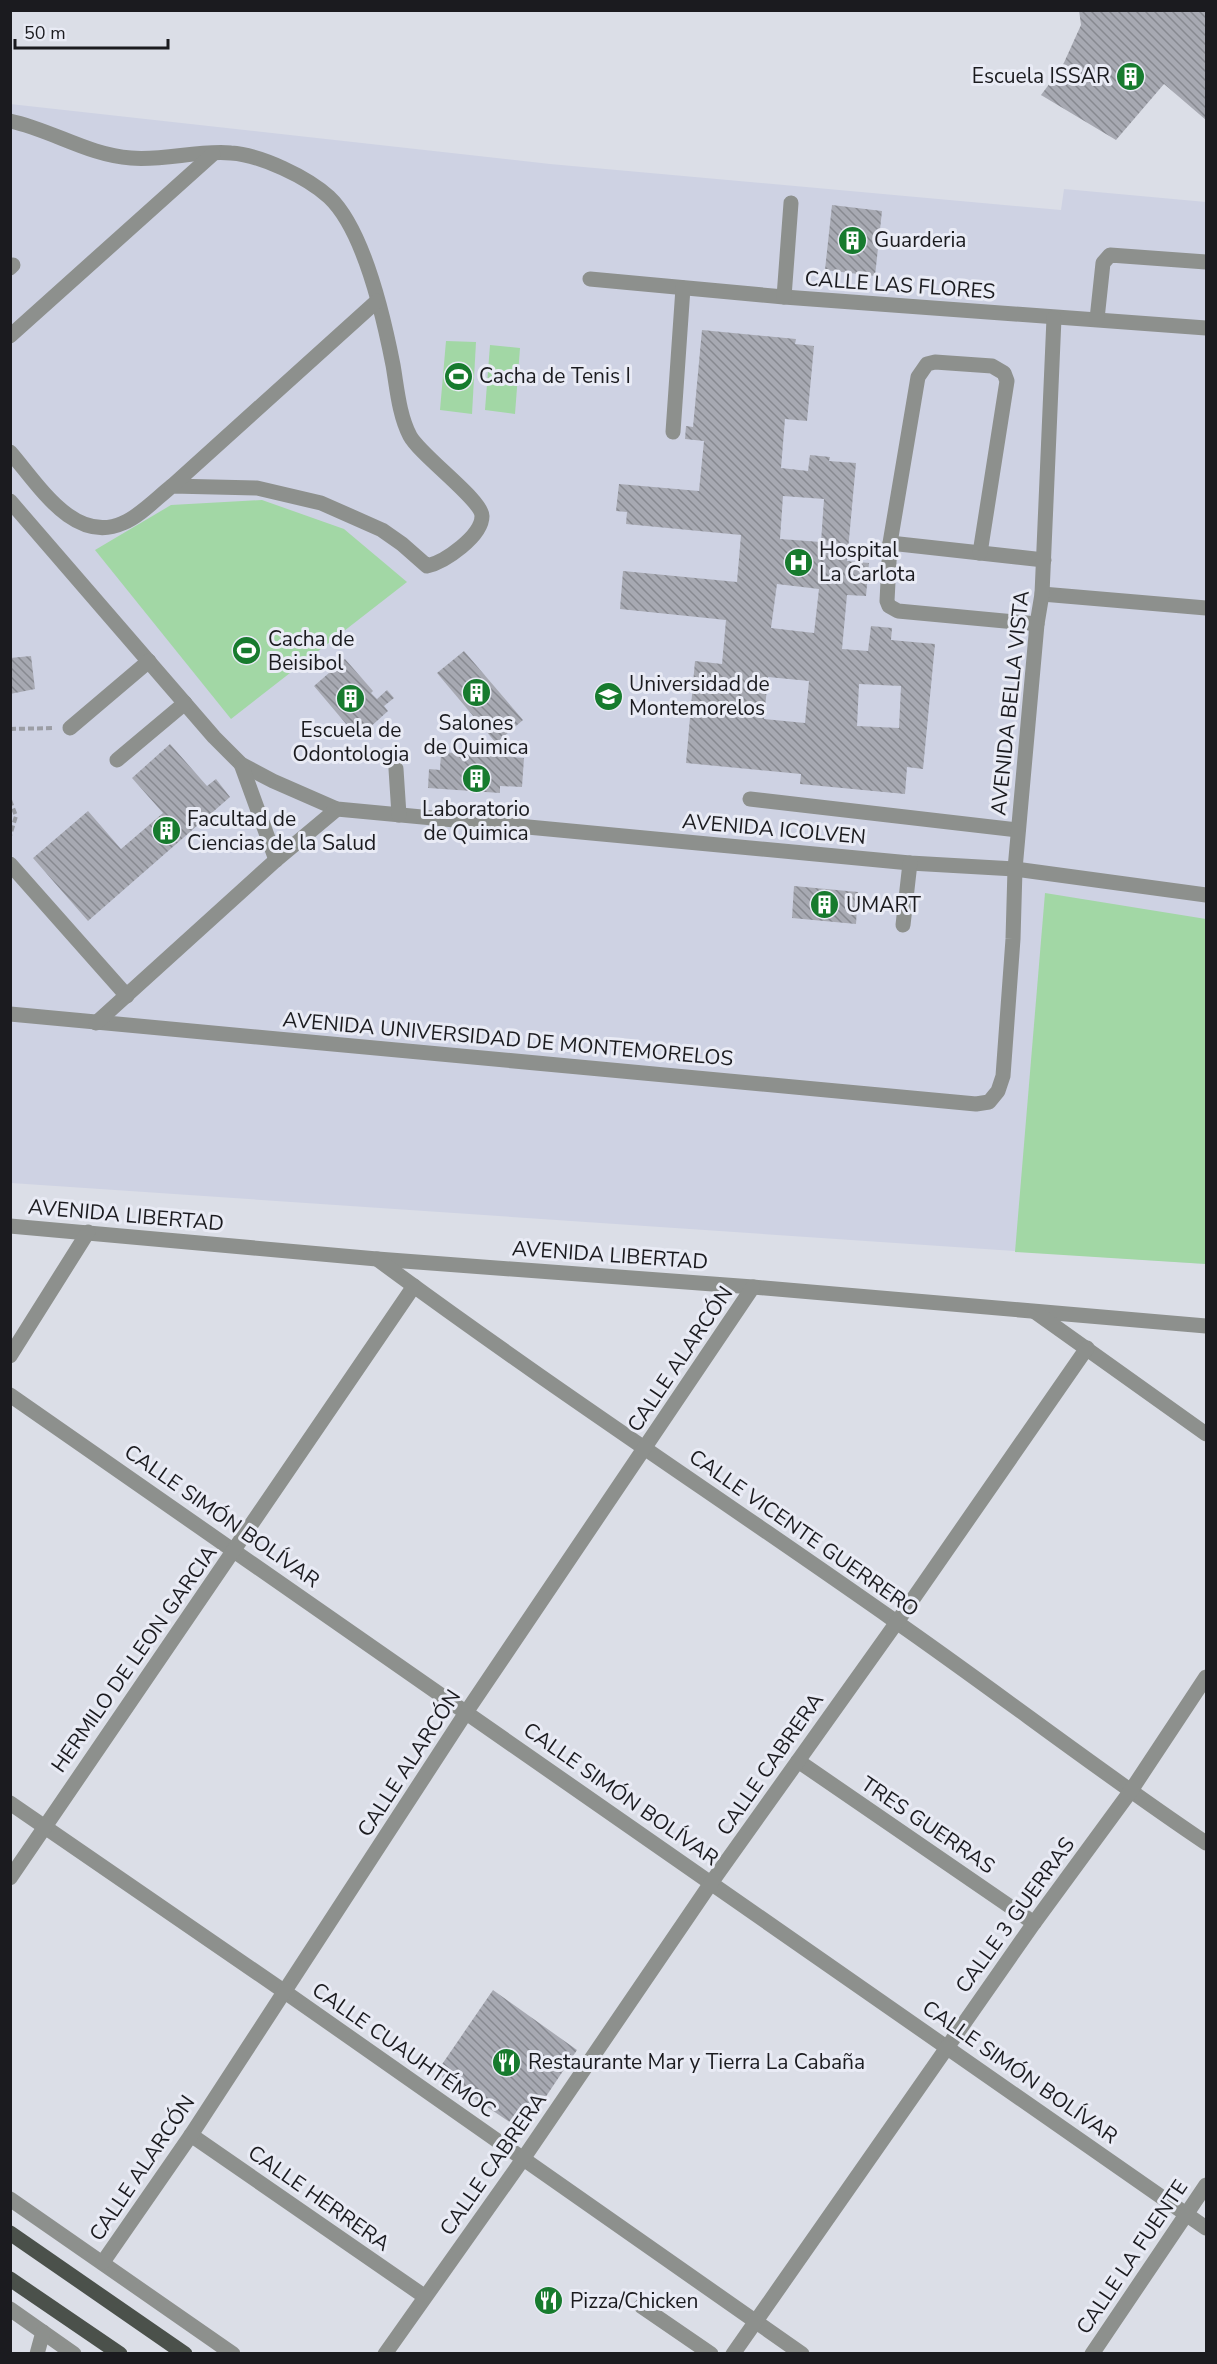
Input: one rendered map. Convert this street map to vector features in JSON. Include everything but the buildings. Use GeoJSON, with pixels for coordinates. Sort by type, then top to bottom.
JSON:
{"type":"FeatureCollection","features":[{"type":"Feature","properties":{"kind":"main road"},"geometry":{"type":"LineString","coordinates":[[10,2233],[185,2354]]}},
{"type":"Feature","properties":{"kind":"main road"},"geometry":{"type":"LineString","coordinates":[[10,2278],[120,2354]]}},
{"type":"Feature","properties":{"kind":"street"},"geometry":{"type":"LineString","coordinates":[[10,121],[34,126],[84,148],[131,159],[231,153],[262,160],[302,178],[330,197],[351,225],[377,301],[402,415],[410,436],[426,457],[472,499],[481,511],[482,517],[477,529],[462,547],[442,561],[427,566],[382,530],[321,503],[257,489],[171,486]]}},
{"type":"Feature","properties":{"kind":"street"},"geometry":{"type":"LineString","coordinates":[[10,336],[213,154]]}},
{"type":"Feature","properties":{"kind":"street"},"geometry":{"type":"LineString","coordinates":[[784,297],[791,204]]}},
{"type":"Feature","properties":{"kind":"street"},"geometry":{"type":"LineString","coordinates":[[1097,319],[1103,263],[1110,255],[1206,262]]}},
{"type":"Feature","properties":{"kind":"street","name":"CALLE LAS FLORES"},"geometry":{"type":"LineString","coordinates":[[590,279],[784,297],[1206,328]]}},
{"type":"Feature","properties":{"kind":"street"},"geometry":{"type":"LineString","coordinates":[[673,432],[683,288]]}},
{"type":"Feature","properties":{"kind":"street"},"geometry":{"type":"LineString","coordinates":[[10,452],[52,500],[74,520],[89,528],[105,529],[125,523],[171,486],[377,301]]}},
{"type":"Feature","properties":{"kind":"street","name":"AVENIDA BELLA VISTA"},"geometry":{"type":"LineString","coordinates":[[998,1091],[1004,1076],[1018,830],[1037,624],[1042,594],[1054,318]]}},
{"type":"Feature","properties":{"kind":"street"},"geometry":{"type":"LineString","coordinates":[[980,554],[1007,381],[1004,373],[992,366],[935,362],[927,364],[918,377],[890,543],[887,601],[893,609],[1037,624]]}},
{"type":"Feature","properties":{"kind":"street"},"geometry":{"type":"LineString","coordinates":[[10,501],[214,737],[241,764],[276,860]]}},
{"type":"Feature","properties":{"kind":"street"},"geometry":{"type":"LineString","coordinates":[[890,543],[1044,560]]}},
{"type":"Feature","properties":{"kind":"street"},"geometry":{"type":"LineString","coordinates":[[1042,594],[1206,608]]}},
{"type":"Feature","properties":{"kind":"street"},"geometry":{"type":"LineString","coordinates":[[70,728],[149,661]]}},
{"type":"Feature","properties":{"kind":"street"},"geometry":{"type":"LineString","coordinates":[[117,760],[185,703]]}},
{"type":"Feature","properties":{"kind":"street","name":"AVENIDA ICOLVEN"},"geometry":{"type":"LineString","coordinates":[[241,764],[273,781],[337,808],[910,863],[1015,869],[1206,895]]}},
{"type":"Feature","properties":{"kind":"street"},"geometry":{"type":"LineString","coordinates":[[396,769],[399,814]]}},
{"type":"Feature","properties":{"kind":"street"},"geometry":{"type":"LineString","coordinates":[[750,799],[1018,830]]}},
{"type":"Feature","properties":{"kind":"street"},"geometry":{"type":"LineString","coordinates":[[96,1023],[276,860],[337,808]]}},
{"type":"Feature","properties":{"kind":"street"},"geometry":{"type":"LineString","coordinates":[[903,925],[910,863]]}},
{"type":"Feature","properties":{"kind":"street"},"geometry":{"type":"LineString","coordinates":[[10,864],[127,996]]}},
{"type":"Feature","properties":{"kind":"street","name":"AVENIDA UNIVERSIDAD DE MONTEMORELOS"},"geometry":{"type":"LineString","coordinates":[[10,1014],[976,1104],[989,1102],[998,1091]]}},
{"type":"Feature","properties":{"kind":"street"},"geometry":{"type":"LineString","coordinates":[[10,1022],[32,1015]]}},
{"type":"Feature","properties":{"kind":"street","name":"AVENIDA LIBERTAD"},"geometry":{"type":"LineString","coordinates":[[10,1226],[1206,1326]]}},
{"type":"Feature","properties":{"kind":"street"},"geometry":{"type":"LineString","coordinates":[[10,1356],[88,1232]]}},
{"type":"Feature","properties":{"kind":"street","name":"CALLE VICENTE GUERRERO"},"geometry":{"type":"LineString","coordinates":[[377,1258],[645,1448],[897,1622],[1130,1792],[1206,1843]]}},
{"type":"Feature","properties":{"kind":"street","name":"HERMILO DE LEON GARCIA"},"geometry":{"type":"LineString","coordinates":[[10,1878],[414,1286]]}},
{"type":"Feature","properties":{"kind":"street","name":"CALLE ALARCÓN"},"geometry":{"type":"LineString","coordinates":[[103,2262],[191,2136],[467,1711],[753,1287]]}},
{"type":"Feature","properties":{"kind":"street"},"geometry":{"type":"LineString","coordinates":[[1035,1312],[1206,1434]]}},
{"type":"Feature","properties":{"kind":"street","name":"CALLE CABRERA"},"geometry":{"type":"LineString","coordinates":[[385,2354],[523,2159],[711,1883],[897,1622],[1087,1348]]}},
{"type":"Feature","properties":{"kind":"street","name":"CALLE SIMÓN BOLÍVAR"},"geometry":{"type":"LineString","coordinates":[[10,1395],[467,1711],[1206,2228]]}},
{"type":"Feature","properties":{"kind":"street","name":"CALLE 3 GUERRAS"},"geometry":{"type":"LineString","coordinates":[[733,2354],[947,2046],[1130,1792],[1206,1677]]}},
{"type":"Feature","properties":{"kind":"street","name":"TRES GUERRAS"},"geometry":{"type":"LineString","coordinates":[[798,1761],[1034,1923]]}},
{"type":"Feature","properties":{"kind":"street","name":"CALLE CUAUHTÉMOC"},"geometry":{"type":"LineString","coordinates":[[10,1803],[285,1992],[802,2354]]}},
{"type":"Feature","properties":{"kind":"street","name":"CALLE HERRERA"},"geometry":{"type":"LineString","coordinates":[[191,2136],[424,2296]]}},
{"type":"Feature","properties":{"kind":"street","name":"CALLE LA FUENTE"},"geometry":{"type":"LineString","coordinates":[[1092,2354],[1206,2185]]}},
{"type":"Feature","properties":{"kind":"street"},"geometry":{"type":"LineString","coordinates":[[10,2199],[233,2354]]}},
{"type":"Feature","properties":{"kind":"street"},"geometry":{"type":"LineString","coordinates":[[641,2306],[711,2354]]}},
{"type":"Feature","properties":{"kind":"street"},"geometry":{"type":"LineString","coordinates":[[10,2309],[74,2354]]}},
{"type":"Feature","properties":{"kind":"street"},"geometry":{"type":"LineString","coordinates":[[37,2354],[43,2332]]}},
{"type":"Feature","properties":{"kind":"path"},"geometry":{"type":"LineString","coordinates":[[10,729],[70,728]]}},
{"type":"Feature","properties":{"kind":"path"},"geometry":{"type":"LineString","coordinates":[[10,800],[16,816],[10,836]]}},
{"type":"Feature","properties":{"kind":"shaded area","name":"Universidad de Montemorelos"},"geometry":{"type":"Polygon","coordinates":[[[10,104],[550,164],[1061,210],[1064,189],[1206,202],[1206,1264],[11,1183],[10,104]]]}},
{"type":"Feature","properties":{"kind":"green space","name":"Cacha de Tenis I"},"geometry":{"type":"Polygon","coordinates":[[[446,341],[476,342],[472,414],[440,410],[446,341]]]}},
{"type":"Feature","properties":{"kind":"green space"},"geometry":{"type":"Polygon","coordinates":[[[490,345],[520,348],[515,414],[485,410],[490,345]]]}},
{"type":"Feature","properties":{"kind":"green space","name":"Cacha de Beisibol"},"geometry":{"type":"Polygon","coordinates":[[[262,500],[344,529],[407,582],[231,719],[95,550],[171,505],[262,500]]]}},
{"type":"Feature","properties":{"kind":"green space"},"geometry":{"type":"Polygon","coordinates":[[[1045,893],[1206,919],[1206,1264],[1015,1252],[1045,893]]]}},
{"type":"Feature","properties":{"kind":"place","name":"Escuela ISSAR"},"geometry":{"type":"Point","coordinates":[1131,76]}},
{"type":"Feature","properties":{"kind":"place","name":"Guarderia"},"geometry":{"type":"Point","coordinates":[853,240]}},
{"type":"Feature","properties":{"kind":"place","name":"Cacha de Tenis I"},"geometry":{"type":"Point","coordinates":[458,376]}},
{"type":"Feature","properties":{"kind":"place","name":"Hospital La Carlota"},"geometry":{"type":"Point","coordinates":[798,562]}},
{"type":"Feature","properties":{"kind":"place","name":"Cacha de Beisibol"},"geometry":{"type":"Point","coordinates":[247,651]}},
{"type":"Feature","properties":{"kind":"place","name":"Salones de Quimica"},"geometry":{"type":"Point","coordinates":[476,692]}},
{"type":"Feature","properties":{"kind":"place","name":"Universidad de Montemorelos"},"geometry":{"type":"Point","coordinates":[608,696]}},
{"type":"Feature","properties":{"kind":"place","name":"Escuela de Odontologia"},"geometry":{"type":"Point","coordinates":[351,699]}},
{"type":"Feature","properties":{"kind":"place","name":"Laboratorio de Quimica"},"geometry":{"type":"Point","coordinates":[476,778]}},
{"type":"Feature","properties":{"kind":"place","name":"Facultad de Ciencias de la Salud"},"geometry":{"type":"Point","coordinates":[166,831]}},
{"type":"Feature","properties":{"kind":"place","name":"UMART"},"geometry":{"type":"Point","coordinates":[825,905]}},
{"type":"Feature","properties":{"kind":"place","name":"Restaurante Mar y Tierra La Cabaña"},"geometry":{"type":"Point","coordinates":[507,2062]}},
{"type":"Feature","properties":{"kind":"place","name":"Pizza/Chicken"},"geometry":{"type":"Point","coordinates":[549,2301]}}]}
